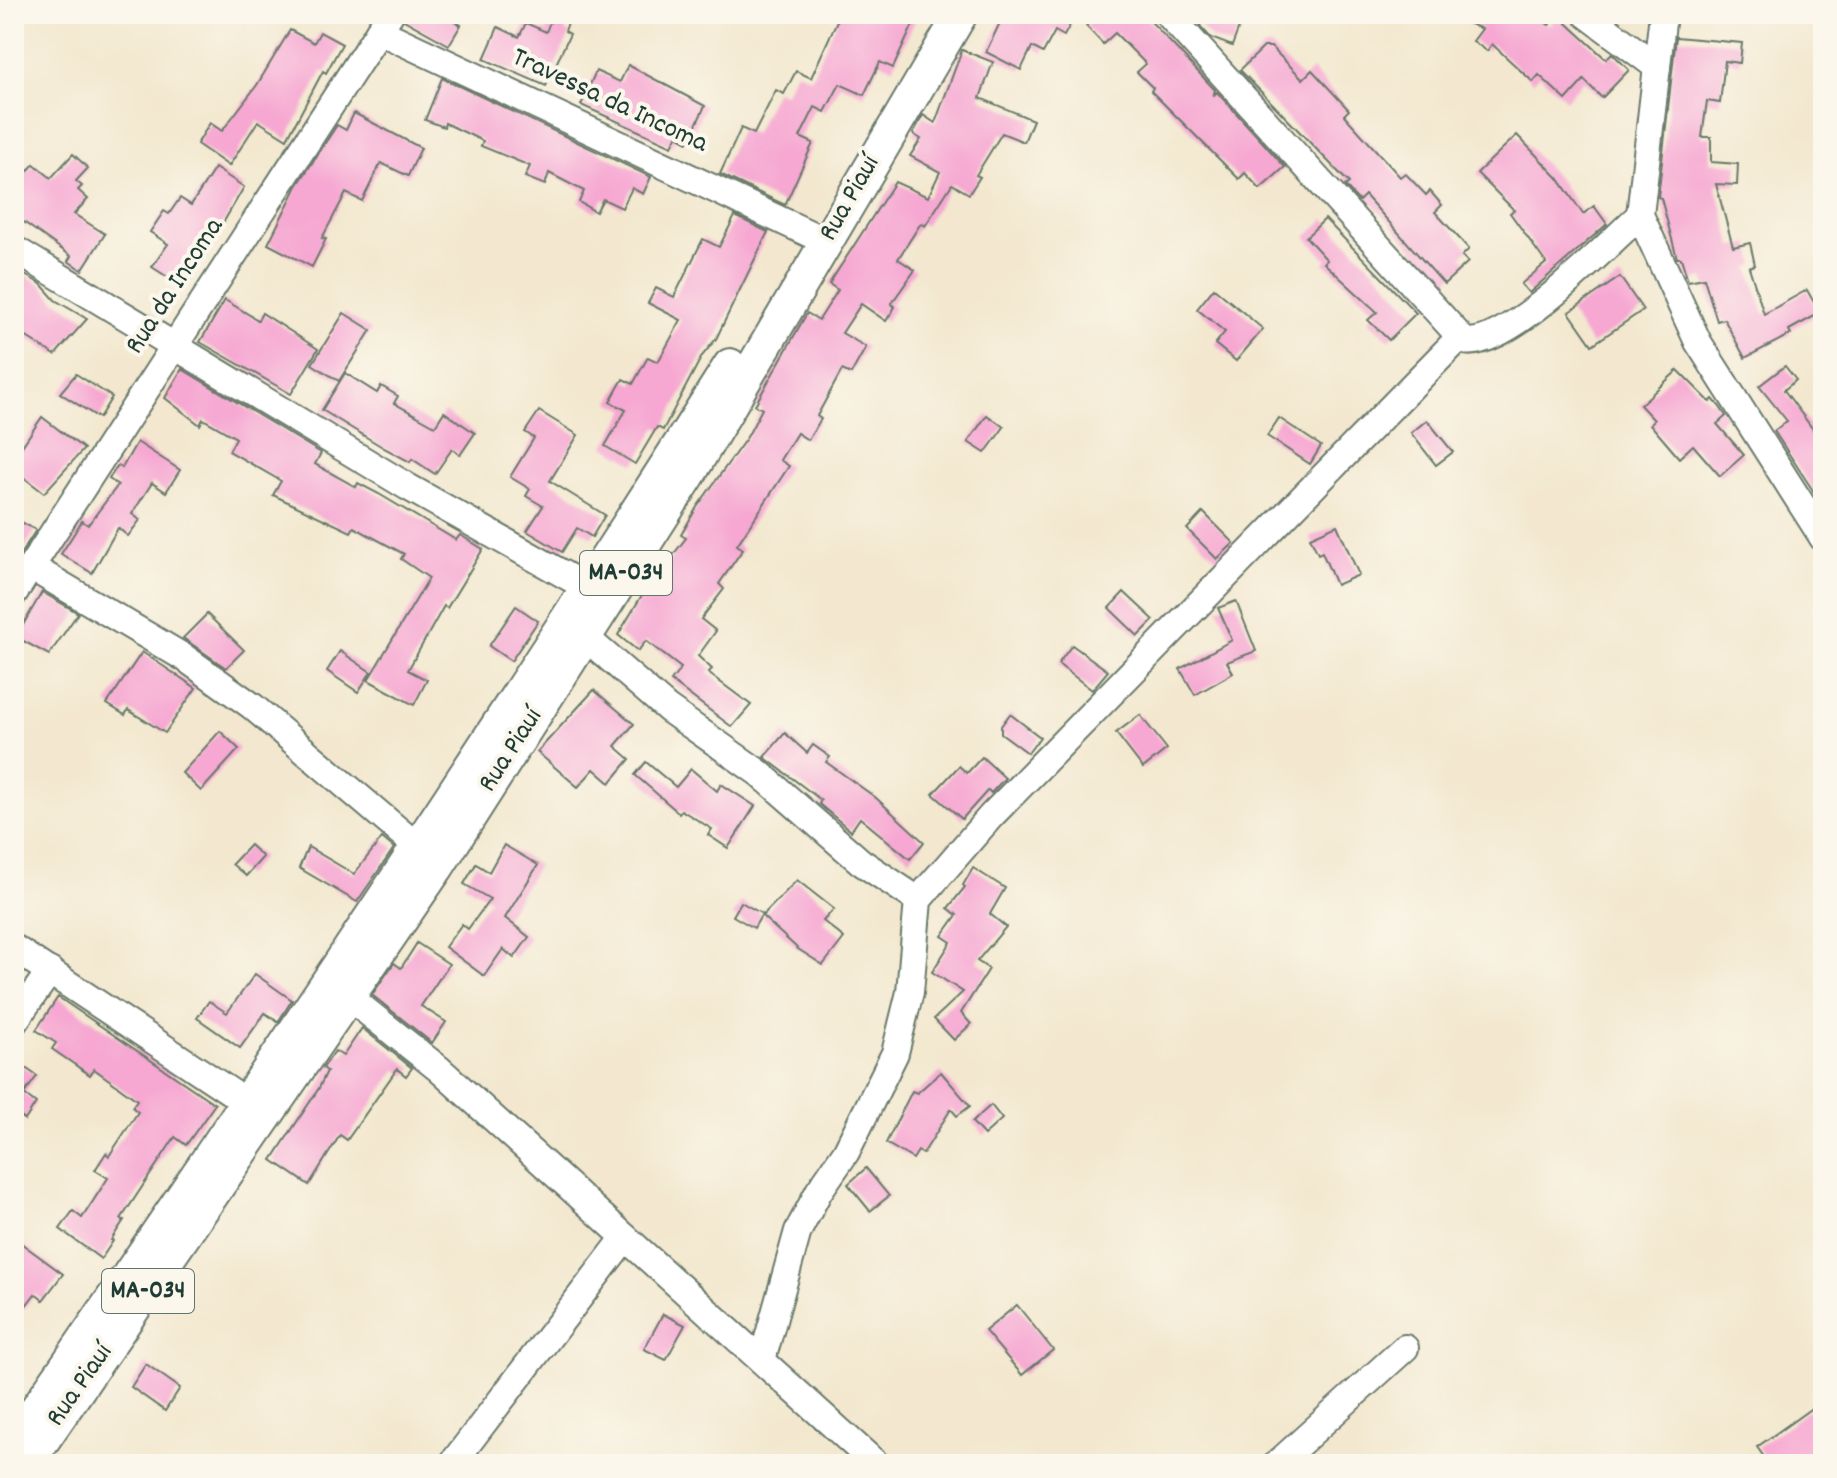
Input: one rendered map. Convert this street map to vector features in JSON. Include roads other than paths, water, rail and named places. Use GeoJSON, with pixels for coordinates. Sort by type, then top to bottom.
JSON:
{"type":"FeatureCollection","features":[{"type":"Feature","properties":{"kind":"main road","name":"Rua Piauí"},"geometry":{"type":"LineString","coordinates":[[31,1455],[258,1110],[419,848],[588,588],[810,234],[940,14]]}},
{"type":"Feature","properties":{"kind":"main road","name":"Rua Piauí"},"geometry":{"type":"LineString","coordinates":[[258,1110],[350,998],[689,475],[961,14]]}},
{"type":"Feature","properties":{"kind":"street"},"geometry":{"type":"LineString","coordinates":[[1168,14],[1459,338],[1482,342],[1507,330],[1640,215]]}},
{"type":"Feature","properties":{"kind":"street"},"geometry":{"type":"LineString","coordinates":[[1586,14],[1657,67]]}},
{"type":"Feature","properties":{"kind":"street"},"geometry":{"type":"LineString","coordinates":[[1663,14],[1640,215],[1698,342],[1823,538]]}},
{"type":"Feature","properties":{"kind":"street","name":"Travessa da Incoma"},"geometry":{"type":"LineString","coordinates":[[385,23],[810,234]]}},
{"type":"Feature","properties":{"kind":"street","name":"Rua da Incoma"},"geometry":{"type":"LineString","coordinates":[[14,593],[385,23]]}},
{"type":"Feature","properties":{"kind":"street"},"geometry":{"type":"LineString","coordinates":[[14,249],[408,487],[588,588]]}},
{"type":"Feature","properties":{"kind":"street"},"geometry":{"type":"LineString","coordinates":[[762,1360],[798,1231],[819,1191],[846,1152],[895,1053],[910,992],[918,900],[991,816],[1459,338]]}},
{"type":"Feature","properties":{"kind":"street"},"geometry":{"type":"LineString","coordinates":[[31,567],[185,658],[252,706],[419,848]]}},
{"type":"Feature","properties":{"kind":"street"},"geometry":{"type":"LineString","coordinates":[[585,637],[668,709],[759,773],[861,862],[918,900]]}},
{"type":"Feature","properties":{"kind":"street"},"geometry":{"type":"LineString","coordinates":[[14,948],[258,1110]]}},
{"type":"Feature","properties":{"kind":"street"},"geometry":{"type":"LineString","coordinates":[[14,1022],[50,971]]}},
{"type":"Feature","properties":{"kind":"street"},"geometry":{"type":"LineString","coordinates":[[350,998],[439,1069],[876,1464]]}},
{"type":"Feature","properties":{"kind":"street"},"geometry":{"type":"LineString","coordinates":[[452,1464],[624,1239]]}},
{"type":"Feature","properties":{"kind":"street"},"geometry":{"type":"LineString","coordinates":[[1277,1464],[1405,1348]]}}]}
